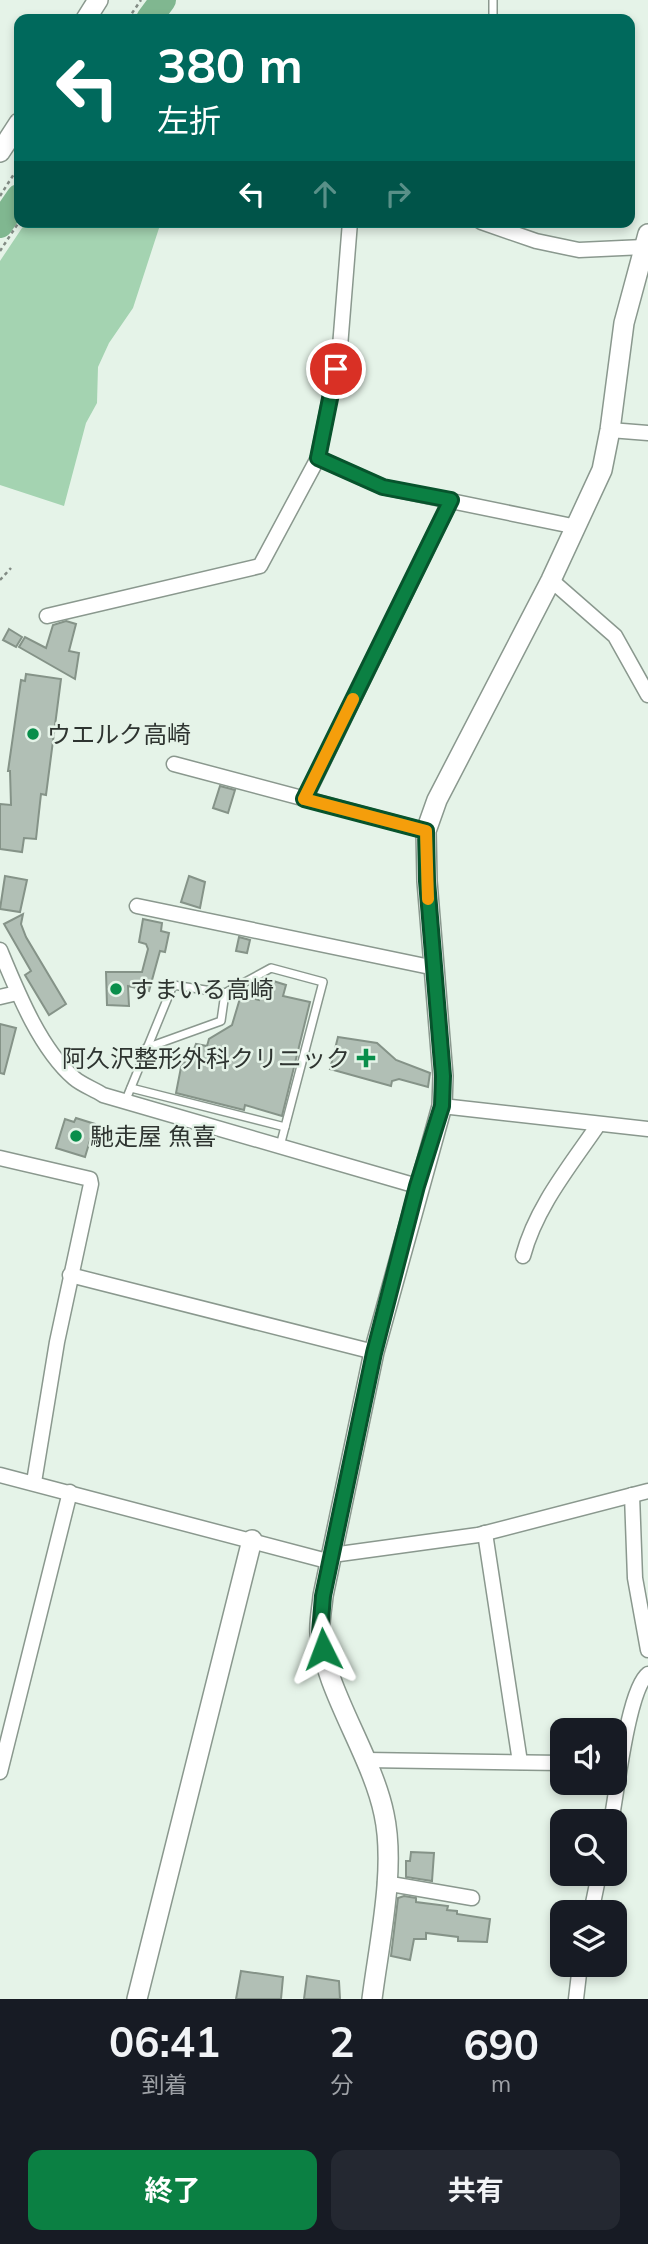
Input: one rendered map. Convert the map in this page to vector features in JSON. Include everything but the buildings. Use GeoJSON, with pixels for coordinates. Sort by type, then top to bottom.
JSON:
{"type":"FeatureCollection","features":[{"type":"Feature","properties":{"kind":"street"},"geometry":{"type":"LineString","coordinates":[[0,152],[14,131]]}},
{"type":"Feature","properties":{"kind":"street"},"geometry":{"type":"LineString","coordinates":[[47,616],[260,566],[318,458],[340,347],[350,228]]}},
{"type":"Feature","properties":{"kind":"street"},"geometry":{"type":"LineString","coordinates":[[372,1999],[388,1846],[385,1817],[366,1760],[326,1664],[320,1633],[332,1559],[374,1353],[417,1186],[442,1106],[443,1076],[426,831],[437,800],[551,580],[602,470],[624,323],[646,241],[579,250],[536,241],[498,228]]}},
{"type":"Feature","properties":{"kind":"street"},"geometry":{"type":"LineString","coordinates":[[610,430],[648,433]]}},
{"type":"Feature","properties":{"kind":"street"},"geometry":{"type":"LineString","coordinates":[[318,458],[383,487],[577,527]]}},
{"type":"Feature","properties":{"kind":"street"},"geometry":{"type":"LineString","coordinates":[[304,799],[451,500]]}},
{"type":"Feature","properties":{"kind":"street"},"geometry":{"type":"LineString","coordinates":[[551,580],[615,636],[648,695]]}},
{"type":"Feature","properties":{"kind":"street"},"geometry":{"type":"LineString","coordinates":[[174,764],[426,831]]}},
{"type":"Feature","properties":{"kind":"street"},"geometry":{"type":"LineString","coordinates":[[137,906],[435,968]]}},
{"type":"Feature","properties":{"kind":"street"},"geometry":{"type":"LineString","coordinates":[[0,950],[33,1023],[74,1078],[125,1103],[417,1186]]}},
{"type":"Feature","properties":{"kind":"street"},"geometry":{"type":"LineString","coordinates":[[0,997],[18,993]]}},
{"type":"Feature","properties":{"kind":"street"},"geometry":{"type":"LineString","coordinates":[[442,1106],[648,1129]]}},
{"type":"Feature","properties":{"kind":"street"},"geometry":{"type":"LineString","coordinates":[[523,1256],[529,1233],[546,1200],[598,1125]]}},
{"type":"Feature","properties":{"kind":"street"},"geometry":{"type":"LineString","coordinates":[[0,1158],[90,1180],[91,1184],[70,1275],[34,1482]]}},
{"type":"Feature","properties":{"kind":"street"},"geometry":{"type":"LineString","coordinates":[[70,1275],[374,1353]]}},
{"type":"Feature","properties":{"kind":"street"},"geometry":{"type":"LineString","coordinates":[[0,1475],[332,1559],[485,1533],[648,1491]]}},
{"type":"Feature","properties":{"kind":"street"},"geometry":{"type":"LineString","coordinates":[[0,1772],[70,1492]]}},
{"type":"Feature","properties":{"kind":"street"},"geometry":{"type":"LineString","coordinates":[[632,1495],[635,1578],[648,1650]]}},
{"type":"Feature","properties":{"kind":"street"},"geometry":{"type":"LineString","coordinates":[[485,1533],[520,1762]]}},
{"type":"Feature","properties":{"kind":"street"},"geometry":{"type":"LineString","coordinates":[[137,1999],[252,1540]]}},
{"type":"Feature","properties":{"kind":"street"},"geometry":{"type":"LineString","coordinates":[[627,1726],[636,1690],[648,1674]]}},
{"type":"Feature","properties":{"kind":"street"},"geometry":{"type":"LineString","coordinates":[[366,1760],[550,1763]]}},
{"type":"Feature","properties":{"kind":"street"},"geometry":{"type":"LineString","coordinates":[[385,1883],[472,1898]]}},
{"type":"Feature","properties":{"kind":"street"},"geometry":{"type":"LineString","coordinates":[[576,1999],[579,1977]]}},
{"type":"Feature","properties":{"kind":"lane"},"geometry":{"type":"LineString","coordinates":[[125,1103],[173,985],[225,993],[271,968],[323,982],[280,1147]]}},
{"type":"Feature","properties":{"kind":"lane"},"geometry":{"type":"LineString","coordinates":[[146,1048],[221,1021],[225,993]]}},
{"type":"Feature","properties":{"kind":"lane"},"geometry":{"type":"LineString","coordinates":[[131,1087],[285,1126]]}},
{"type":"Feature","properties":{"kind":"path"},"geometry":{"type":"LineString","coordinates":[[0,196],[14,174]]}},
{"type":"Feature","properties":{"kind":"path"},"geometry":{"type":"LineString","coordinates":[[0,251],[15,228]]}},
{"type":"Feature","properties":{"kind":"path"},"geometry":{"type":"LineString","coordinates":[[0,580],[11,568]]}},
{"type":"Feature","properties":{"kind":"green space"},"geometry":{"type":"Polygon","coordinates":[[[22,228],[159,228],[133,308],[109,343],[98,367],[97,403],[86,423],[64,506],[0,485],[0,261],[22,228]]]}},
{"type":"Feature","properties":{"kind":"waterway"},"geometry":{"type":"LineString","coordinates":[[153,14],[163,0]]}},
{"type":"Feature","properties":{"kind":"waterway"},"geometry":{"type":"LineString","coordinates":[[0,225],[14,204]]}},
{"type":"Feature","properties":{"kind":"slow traffic"},"geometry":{"type":"LineString","coordinates":[[353,699],[304,799],[426,831],[428,899]]}},
{"type":"Feature","properties":{"kind":"place","name":"ウエルク高崎"},"geometry":{"type":"Point","coordinates":[33,734]}},
{"type":"Feature","properties":{"kind":"place","name":"すまいる高崎"},"geometry":{"type":"Point","coordinates":[116,989]}},
{"type":"Feature","properties":{"kind":"place","name":"阿久沢整形外科クリニック"},"geometry":{"type":"Point","coordinates":[366,1058]}},
{"type":"Feature","properties":{"kind":"place","name":"馳走屋 魚喜"},"geometry":{"type":"Point","coordinates":[76,1136]}},
{"type":"Feature","properties":{"kind":"route"},"geometry":{"type":"LineString","coordinates":[[323,1649],[320,1633],[323,1596],[374,1353],[417,1186],[442,1106],[443,1076],[427,881],[426,831],[304,799],[451,500],[383,487],[318,458],[336,369]]}}]}
